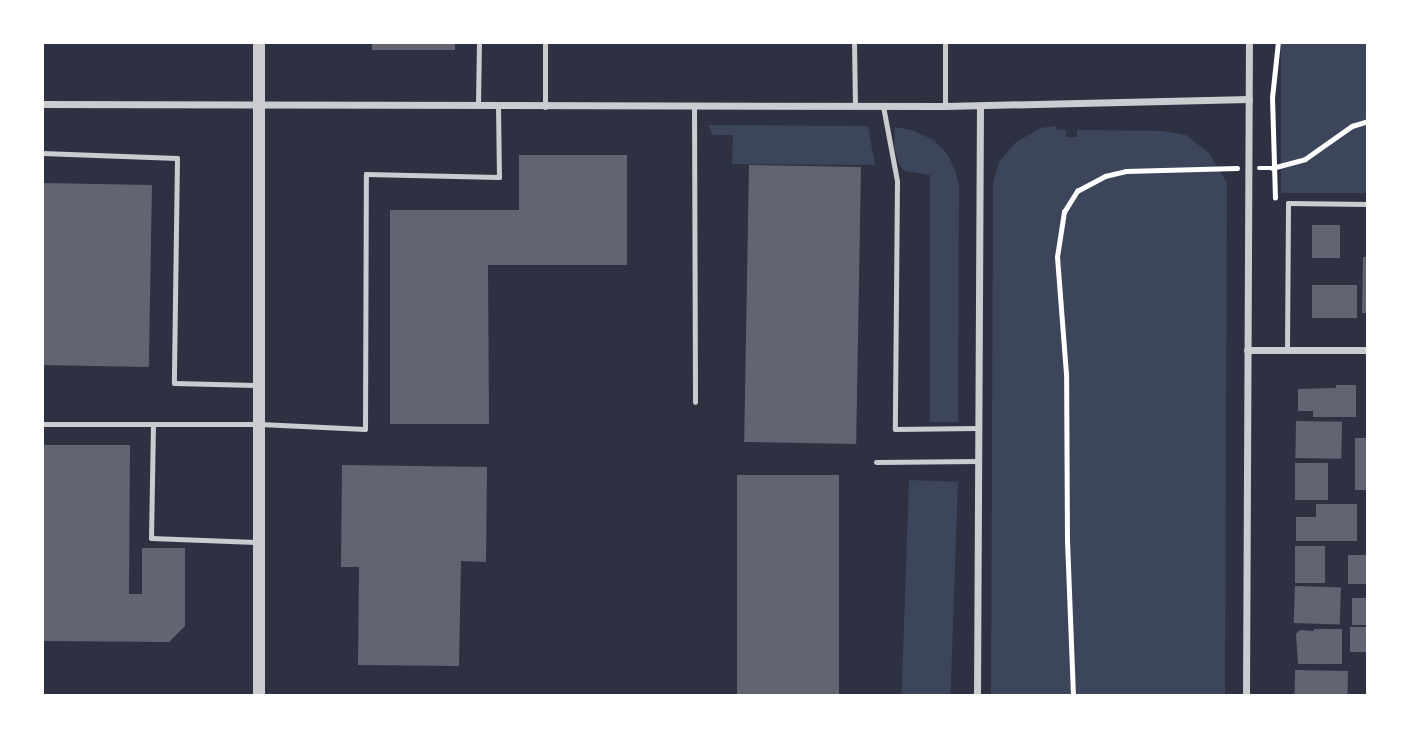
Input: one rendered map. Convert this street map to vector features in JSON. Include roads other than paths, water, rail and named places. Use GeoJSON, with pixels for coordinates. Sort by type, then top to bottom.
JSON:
{"type":"FeatureCollection","features":[{"type":"Feature","properties":{"kind":"street"},"geometry":{"type":"LineString","coordinates":[[258,42],[259,696]]}},
{"type":"Feature","properties":{"kind":"street"},"geometry":{"type":"LineString","coordinates":[[1246,696],[1249,42]]}},
{"type":"Feature","properties":{"kind":"street"},"geometry":{"type":"LineString","coordinates":[[42,104],[258,107],[980,106],[1249,99]]}},
{"type":"Feature","properties":{"kind":"street"},"geometry":{"type":"LineString","coordinates":[[977,696],[980,106]]}},
{"type":"Feature","properties":{"kind":"street"},"geometry":{"type":"LineString","coordinates":[[1247,350],[1368,350]]}},
{"type":"Feature","properties":{"kind":"lane"},"geometry":{"type":"LineString","coordinates":[[478,107],[479,42]]}},
{"type":"Feature","properties":{"kind":"lane"},"geometry":{"type":"LineString","coordinates":[[545,42],[545,107]]}},
{"type":"Feature","properties":{"kind":"lane"},"geometry":{"type":"LineString","coordinates":[[854,42],[855,106]]}},
{"type":"Feature","properties":{"kind":"lane"},"geometry":{"type":"LineString","coordinates":[[945,42],[945,106]]}},
{"type":"Feature","properties":{"kind":"lane"},"geometry":{"type":"LineString","coordinates":[[694,106],[695,402]]}},
{"type":"Feature","properties":{"kind":"lane"},"geometry":{"type":"LineString","coordinates":[[883,106],[897,181],[895,429],[978,428]]}},
{"type":"Feature","properties":{"kind":"lane"},"geometry":{"type":"LineString","coordinates":[[42,424],[260,424],[365,429],[366,174],[499,177],[499,107]]}},
{"type":"Feature","properties":{"kind":"lane"},"geometry":{"type":"LineString","coordinates":[[42,153],[177,158],[173,383],[260,386]]}},
{"type":"Feature","properties":{"kind":"lane"},"geometry":{"type":"LineString","coordinates":[[1287,350],[1288,203],[1368,204]]}},
{"type":"Feature","properties":{"kind":"lane"},"geometry":{"type":"LineString","coordinates":[[153,424],[151,538],[260,542]]}},
{"type":"Feature","properties":{"kind":"lane"},"geometry":{"type":"LineString","coordinates":[[876,462],[978,461]]}}]}
